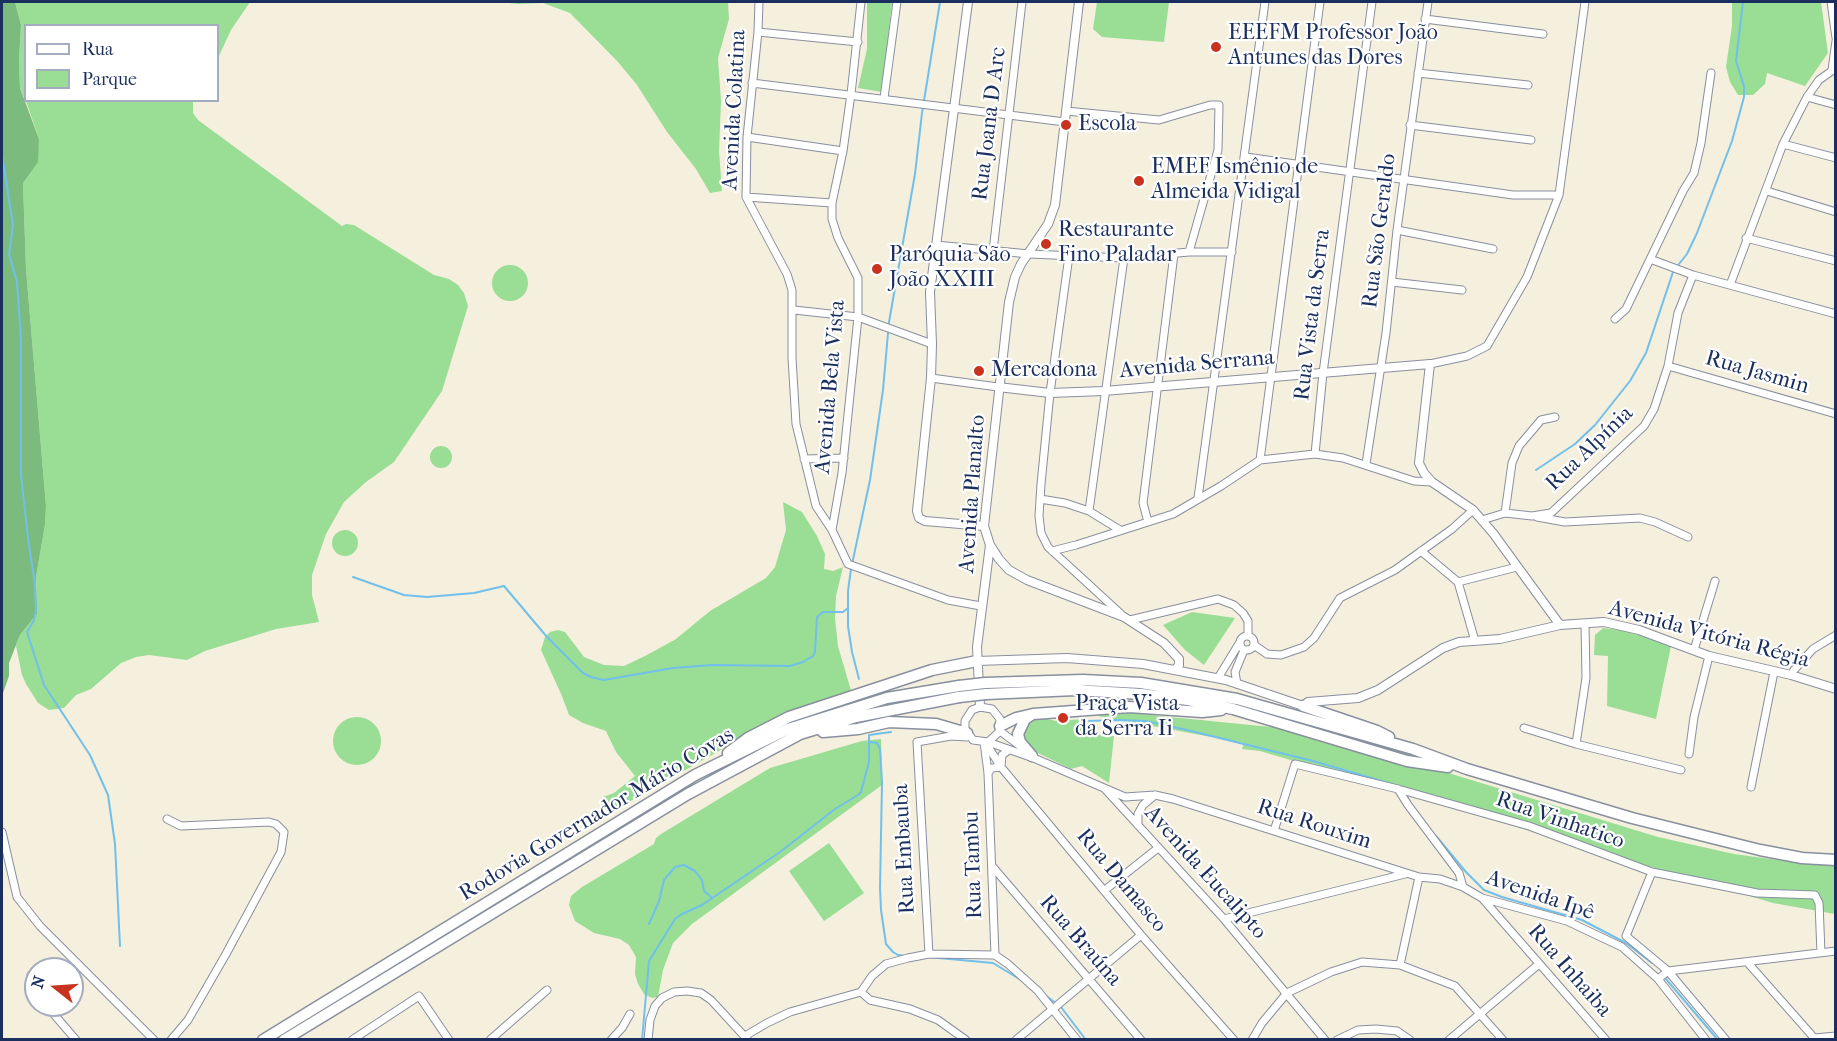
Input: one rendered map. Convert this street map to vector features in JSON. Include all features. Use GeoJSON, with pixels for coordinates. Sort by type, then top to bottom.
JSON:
{"type":"FeatureCollection","features":[{"type":"Feature","properties":{"kind":"main road"},"geometry":{"type":"LineString","coordinates":[[854,707],[885,686],[932,670],[977,661]]}},
{"type":"Feature","properties":{"kind":"main road","name":"Rodovia Governador Mário Covas"},"geometry":{"type":"LineString","coordinates":[[263,1040],[695,775],[788,729],[886,698],[1083,680],[1141,683],[1189,689],[1237,699],[1413,749],[1467,770],[1632,818],[1716,840],[1802,858],[1836,860]]}},
{"type":"Feature","properties":{"kind":"main road","name":"Rodovia Governador Mário Covas"},"geometry":{"type":"LineString","coordinates":[[986,688],[1141,694],[1233,709],[1407,761],[1467,770]]}},
{"type":"Feature","properties":{"kind":"main road","name":"Rodovia Governador Mário Covas"},"geometry":{"type":"LineString","coordinates":[[284,1040],[688,794],[800,734],[854,707],[888,716],[959,692]]}},
{"type":"Feature","properties":{"kind":"main road"},"geometry":{"type":"LineString","coordinates":[[1303,706],[1377,731],[1413,749]]}},
{"type":"Feature","properties":{"kind":"main road"},"geometry":{"type":"LineString","coordinates":[[1000,728],[1016,718],[1033,714],[1129,707],[1202,712],[1233,709]]}},
{"type":"Feature","properties":{"kind":"main road"},"geometry":{"type":"LineString","coordinates":[[1033,714],[1024,719],[1018,734],[1020,742],[1034,758]]}},
{"type":"Feature","properties":{"kind":"main road"},"geometry":{"type":"LineString","coordinates":[[800,734],[858,729],[888,716],[936,724],[968,735]]}},
{"type":"Feature","properties":{"kind":"street","name":"Avenida Colatina"},"geometry":{"type":"LineString","coordinates":[[759,2],[759,32],[747,137],[746,197],[787,274],[792,290],[794,310],[792,358],[796,424],[816,506],[832,530],[848,564],[948,600],[981,606]]}},
{"type":"Feature","properties":{"kind":"street","name":"Avenida Bela Vista"},"geometry":{"type":"LineString","coordinates":[[832,530],[844,458],[858,317],[858,278],[838,238],[832,219],[832,203],[843,151],[858,42],[861,2]]}},
{"type":"Feature","properties":{"kind":"street"},"geometry":{"type":"LineString","coordinates":[[884,98],[897,2]]}},
{"type":"Feature","properties":{"kind":"street"},"geometry":{"type":"LineString","coordinates":[[968,2],[930,292],[933,344],[931,378],[917,511],[919,518],[925,521],[984,526]]}},
{"type":"Feature","properties":{"kind":"street","name":"Rua Joana D Arc"},"geometry":{"type":"LineString","coordinates":[[993,251],[1022,2]]}},
{"type":"Feature","properties":{"kind":"street","name":"Avenida Planalto"},"geometry":{"type":"LineString","coordinates":[[980,706],[977,661],[981,606],[990,544],[984,526],[1009,302],[1015,277],[1021,264],[1048,224],[1055,205],[1079,2]]}},
{"type":"Feature","properties":{"kind":"street"},"geometry":{"type":"LineString","coordinates":[[1198,498],[1246,157],[1265,2]]}},
{"type":"Feature","properties":{"kind":"street"},"geometry":{"type":"LineString","coordinates":[[1260,460],[1320,2]]}},
{"type":"Feature","properties":{"kind":"street","name":"Rua Vista da Serra"},"geometry":{"type":"LineString","coordinates":[[1315,454],[1323,373],[1372,2]]}},
{"type":"Feature","properties":{"kind":"street","name":"Rua São Geraldo"},"geometry":{"type":"LineString","coordinates":[[1366,464],[1381,368],[1410,125],[1428,2]]}},
{"type":"Feature","properties":{"kind":"street"},"geometry":{"type":"LineString","coordinates":[[1560,625],[1482,520],[1473,510],[1432,483],[1419,462],[1430,364],[1467,356],[1487,346],[1527,277],[1559,195],[1585,2]]}},
{"type":"Feature","properties":{"kind":"street"},"geometry":{"type":"LineString","coordinates":[[1730,285],[1783,144],[1818,80],[1834,69],[1836,39],[1831,2]]}},
{"type":"Feature","properties":{"kind":"street"},"geometry":{"type":"LineString","coordinates":[[1425,19],[1543,34]]}},
{"type":"Feature","properties":{"kind":"street"},"geometry":{"type":"LineString","coordinates":[[759,32],[858,42]]}},
{"type":"Feature","properties":{"kind":"street"},"geometry":{"type":"LineString","coordinates":[[1418,73],[1528,85]]}},
{"type":"Feature","properties":{"kind":"street"},"geometry":{"type":"LineString","coordinates":[[1615,319],[1626,309],[1694,173],[1701,143],[1711,73]]}},
{"type":"Feature","properties":{"kind":"street"},"geometry":{"type":"LineString","coordinates":[[752,83],[1065,122]]}},
{"type":"Feature","properties":{"kind":"street"},"geometry":{"type":"LineString","coordinates":[[1807,97],[1836,105]]}},
{"type":"Feature","properties":{"kind":"street"},"geometry":{"type":"LineString","coordinates":[[1066,111],[1159,120],[1210,105],[1219,105],[1218,150],[1189,252]]}},
{"type":"Feature","properties":{"kind":"street"},"geometry":{"type":"LineString","coordinates":[[1410,125],[1530,140]]}},
{"type":"Feature","properties":{"kind":"street"},"geometry":{"type":"LineString","coordinates":[[747,137],[843,151]]}},
{"type":"Feature","properties":{"kind":"street"},"geometry":{"type":"LineString","coordinates":[[1783,144],[1836,158]]}},
{"type":"Feature","properties":{"kind":"street"},"geometry":{"type":"LineString","coordinates":[[1246,157],[1513,195],[1559,195]]}},
{"type":"Feature","properties":{"kind":"street"},"geometry":{"type":"LineString","coordinates":[[1767,191],[1836,212]]}},
{"type":"Feature","properties":{"kind":"street"},"geometry":{"type":"LineString","coordinates":[[746,197],[832,203]]}},
{"type":"Feature","properties":{"kind":"street"},"geometry":{"type":"LineString","coordinates":[[1397,230],[1493,249]]}},
{"type":"Feature","properties":{"kind":"street"},"geometry":{"type":"LineString","coordinates":[[1746,238],[1836,261]]}},
{"type":"Feature","properties":{"kind":"street"},"geometry":{"type":"LineString","coordinates":[[936,245],[1029,254],[1124,258],[1189,252],[1232,252]]}},
{"type":"Feature","properties":{"kind":"street"},"geometry":{"type":"LineString","coordinates":[[1148,522],[1143,503],[1174,254]]}},
{"type":"Feature","properties":{"kind":"street"},"geometry":{"type":"LineString","coordinates":[[1069,256],[1050,393],[1040,499],[1041,533],[1052,551],[1099,594],[1175,653],[1179,659],[1179,665],[1174,670]]}},
{"type":"Feature","properties":{"kind":"street"},"geometry":{"type":"LineString","coordinates":[[1089,511],[1124,258]]}},
{"type":"Feature","properties":{"kind":"street"},"geometry":{"type":"LineString","coordinates":[[1650,260],[1694,275],[1836,314]]}},
{"type":"Feature","properties":{"kind":"street","name":"Rua Alpínia"},"geometry":{"type":"LineString","coordinates":[[1482,520],[1505,513],[1532,516],[1551,513],[1644,426],[1654,409],[1668,366],[1678,313],[1694,275]]}},
{"type":"Feature","properties":{"kind":"street"},"geometry":{"type":"LineString","coordinates":[[1392,282],[1462,290]]}},
{"type":"Feature","properties":{"kind":"street"},"geometry":{"type":"LineString","coordinates":[[794,310],[858,317],[933,344]]}},
{"type":"Feature","properties":{"kind":"street","name":"Avenida Serrana"},"geometry":{"type":"LineString","coordinates":[[931,378],[1050,393],[1104,391],[1430,364]]}},
{"type":"Feature","properties":{"kind":"street","name":"Rua Jasmin"},"geometry":{"type":"LineString","coordinates":[[1668,366],[1836,414]]}},
{"type":"Feature","properties":{"kind":"street"},"geometry":{"type":"LineString","coordinates":[[1505,513],[1512,463],[1519,446],[1540,420],[1555,417]]}},
{"type":"Feature","properties":{"kind":"street"},"geometry":{"type":"LineString","coordinates":[[1052,551],[1173,514],[1260,460],[1315,454],[1366,464],[1414,481],[1432,483]]}},
{"type":"Feature","properties":{"kind":"street"},"geometry":{"type":"LineString","coordinates":[[804,459],[844,458]]}},
{"type":"Feature","properties":{"kind":"street"},"geometry":{"type":"LineString","coordinates":[[1040,499],[1065,503],[1089,511],[1120,530]]}},
{"type":"Feature","properties":{"kind":"street"},"geometry":{"type":"LineString","coordinates":[[1248,636],[1254,641],[1254,645],[1267,654],[1281,655],[1304,647],[1314,638],[1340,598],[1395,570],[1452,529],[1473,510]]}},
{"type":"Feature","properties":{"kind":"street"},"geometry":{"type":"LineString","coordinates":[[1532,516],[1565,522],[1640,518],[1655,522],[1688,537]]}},
{"type":"Feature","properties":{"kind":"street"},"geometry":{"type":"LineString","coordinates":[[990,544],[999,559],[1010,570],[1026,580],[1127,618],[1218,599],[1234,605],[1243,613],[1250,629],[1248,636],[1240,642],[1218,678]]}},
{"type":"Feature","properties":{"kind":"street"},"geometry":{"type":"LineString","coordinates":[[1421,551],[1458,582],[1475,640]]}},
{"type":"Feature","properties":{"kind":"street"},"geometry":{"type":"LineString","coordinates":[[988,567],[993,565],[1010,570]]}},
{"type":"Feature","properties":{"kind":"street"},"geometry":{"type":"LineString","coordinates":[[1458,582],[1517,567]]}},
{"type":"Feature","properties":{"kind":"street"},"geometry":{"type":"LineString","coordinates":[[1694,650],[1715,581]]}},
{"type":"Feature","properties":{"kind":"street"},"geometry":{"type":"LineString","coordinates":[[1091,604],[1099,600],[1099,594]]}},
{"type":"Feature","properties":{"kind":"street","name":"Avenida Vitória Régia"},"geometry":{"type":"LineString","coordinates":[[1303,706],[1308,702],[1358,698],[1378,690],[1443,648],[1459,642],[1500,639],[1560,625],[1604,622],[1639,630],[1709,656],[1791,675],[1836,689]]}},
{"type":"Feature","properties":{"kind":"street"},"geometry":{"type":"LineString","coordinates":[[1576,744],[1586,678],[1585,624]]}},
{"type":"Feature","properties":{"kind":"street"},"geometry":{"type":"LineString","coordinates":[[1791,675],[1813,649],[1836,635]]}},
{"type":"Feature","properties":{"kind":"street"},"geometry":{"type":"LineString","coordinates":[[1240,642],[1244,650]]}},
{"type":"Feature","properties":{"kind":"street"},"geometry":{"type":"LineString","coordinates":[[1244,650],[1249,650],[1254,645]]}},
{"type":"Feature","properties":{"kind":"street"},"geometry":{"type":"LineString","coordinates":[[1237,684],[1234,672],[1244,650]]}},
{"type":"Feature","properties":{"kind":"street"},"geometry":{"type":"LineString","coordinates":[[1689,754],[1694,717],[1709,656]]}},
{"type":"Feature","properties":{"kind":"street"},"geometry":{"type":"LineString","coordinates":[[977,661],[1067,658],[1143,664],[1218,678],[1303,706]]}},
{"type":"Feature","properties":{"kind":"street"},"geometry":{"type":"LineString","coordinates":[[1751,787],[1774,672]]}},
{"type":"Feature","properties":{"kind":"street"},"geometry":{"type":"LineString","coordinates":[[980,706],[988,707],[996,712],[1000,719],[1000,728],[993,739],[977,742],[968,735],[965,725],[966,717],[980,706]]}},
{"type":"Feature","properties":{"kind":"street","name":"Avenida Eucalipto"},"geometry":{"type":"LineString","coordinates":[[1000,728],[1034,758]]}},
{"type":"Feature","properties":{"kind":"street"},"geometry":{"type":"LineString","coordinates":[[1524,728],[1576,744],[1681,770]]}},
{"type":"Feature","properties":{"kind":"street","name":"Rua Embauba"},"geometry":{"type":"LineString","coordinates":[[929,954],[917,742],[968,735]]}},
{"type":"Feature","properties":{"kind":"street","name":"Avenida Eucalipto"},"geometry":{"type":"LineString","coordinates":[[986,742],[1034,758],[1104,788],[1224,919],[1325,1040]]}},
{"type":"Feature","properties":{"kind":"street","name":"Rua Damasco"},"geometry":{"type":"LineString","coordinates":[[986,742],[1001,767],[1141,935],[1234,1040]]}},
{"type":"Feature","properties":{"kind":"street","name":"Rua Tambu"},"geometry":{"type":"LineString","coordinates":[[986,742],[995,955]]}},
{"type":"Feature","properties":{"kind":"street"},"geometry":{"type":"LineString","coordinates":[[988,773],[992,768],[1001,767],[1002,755],[1009,750]]}},
{"type":"Feature","properties":{"kind":"street","name":"Rua Vinhatico"},"geometry":{"type":"LineString","coordinates":[[1274,831],[1295,764],[1398,789],[1529,826],[1652,872],[1757,893],[1816,896],[1819,903],[1821,953]]}},
{"type":"Feature","properties":{"kind":"street","name":"Rua Rouxim"},"geometry":{"type":"LineString","coordinates":[[1104,788],[1125,797],[1155,795],[1419,877],[1440,879],[1463,887]]}},
{"type":"Feature","properties":{"kind":"street"},"geometry":{"type":"LineString","coordinates":[[1398,789],[1408,806],[1459,873],[1463,887]]}},
{"type":"Feature","properties":{"kind":"street"},"geometry":{"type":"LineString","coordinates":[[1138,825],[1138,814],[1143,805],[1155,795]]}},
{"type":"Feature","properties":{"kind":"street"},"geometry":{"type":"LineString","coordinates":[[167,819],[181,826],[269,822],[276,824],[284,832],[281,852],[226,954],[188,1020],[171,1040]]}},
{"type":"Feature","properties":{"kind":"street"},"geometry":{"type":"LineString","coordinates":[[2,832],[17,897],[40,926],[154,1040]]}},
{"type":"Feature","properties":{"kind":"street"},"geometry":{"type":"LineString","coordinates":[[1105,890],[1158,848]]}},
{"type":"Feature","properties":{"kind":"street","name":"Rua Braúna"},"geometry":{"type":"LineString","coordinates":[[992,866],[1141,1040]]}},
{"type":"Feature","properties":{"kind":"street"},"geometry":{"type":"LineString","coordinates":[[1652,872],[1626,936],[1668,971],[1726,1040]]}},
{"type":"Feature","properties":{"kind":"street"},"geometry":{"type":"LineString","coordinates":[[1224,919],[1408,873]]}},
{"type":"Feature","properties":{"kind":"street"},"geometry":{"type":"LineString","coordinates":[[1400,965],[1419,877]]}},
{"type":"Feature","properties":{"kind":"street"},"geometry":{"type":"LineString","coordinates":[[993,886],[1005,881]]}},
{"type":"Feature","properties":{"kind":"street","name":"Avenida Ipê"},"geometry":{"type":"LineString","coordinates":[[1463,887],[1482,898],[1567,921],[1622,947],[1658,980],[1706,1040]]}},
{"type":"Feature","properties":{"kind":"street","name":"Rua Inhaiba"},"geometry":{"type":"LineString","coordinates":[[1482,898],[1606,1040]]}},
{"type":"Feature","properties":{"kind":"street"},"geometry":{"type":"LineString","coordinates":[[1016,1040],[1141,935]]}},
{"type":"Feature","properties":{"kind":"street"},"geometry":{"type":"LineString","coordinates":[[1658,980],[1668,971],[1836,951]]}},
{"type":"Feature","properties":{"kind":"street"},"geometry":{"type":"LineString","coordinates":[[648,1040],[650,1020],[655,1006],[662,998],[674,992],[701,993],[711,1000],[746,1038],[767,1023],[790,1012],[861,992],[872,976],[886,964],[929,954],[995,955],[1008,963],[1038,991],[1077,1040]]}},
{"type":"Feature","properties":{"kind":"street"},"geometry":{"type":"LineString","coordinates":[[1252,1040],[1262,1023],[1287,993],[1331,972],[1362,962],[1400,965],[1455,986],[1503,1040]]}},
{"type":"Feature","properties":{"kind":"street"},"geometry":{"type":"LineString","coordinates":[[1648,971],[1658,963]]}},
{"type":"Feature","properties":{"kind":"street"},"geometry":{"type":"LineString","coordinates":[[1748,963],[1815,1039],[1836,1036]]}},
{"type":"Feature","properties":{"kind":"street"},"geometry":{"type":"LineString","coordinates":[[1449,1040],[1539,964]]}},
{"type":"Feature","properties":{"kind":"street"},"geometry":{"type":"LineString","coordinates":[[490,1040],[547,990]]}},
{"type":"Feature","properties":{"kind":"street"},"geometry":{"type":"LineString","coordinates":[[861,992],[870,1000],[910,1009],[938,1020],[966,1040]]}},
{"type":"Feature","properties":{"kind":"street"},"geometry":{"type":"LineString","coordinates":[[352,1040],[419,996],[449,1040]]}},
{"type":"Feature","properties":{"kind":"street"},"geometry":{"type":"LineString","coordinates":[[611,1040],[622,1028],[630,1014]]}},
{"type":"Feature","properties":{"kind":"street"},"geometry":{"type":"LineString","coordinates":[[56,1017],[76,1040]]}},
{"type":"Feature","properties":{"kind":"street"},"geometry":{"type":"LineString","coordinates":[[1337,1040],[1358,1030],[1376,1029],[1397,1031],[1410,1040]]}},
{"type":"Feature","properties":{"kind":"green space"},"geometry":{"type":"Polygon","coordinates":[[[2,2],[15,2],[21,25],[20,88],[39,139],[38,162],[23,183],[26,269],[46,506],[36,577],[37,614],[20,635],[9,663],[9,676],[2,696],[2,2]]]}},
{"type":"Feature","properties":{"kind":"green space"},"geometry":{"type":"Polygon","coordinates":[[[15,2],[250,2],[231,30],[219,56],[219,24],[24,24],[24,98],[20,88],[21,25],[15,2]]]}},
{"type":"Feature","properties":{"kind":"green space"},"geometry":{"type":"Polygon","coordinates":[[[501,2],[728,2],[729,19],[718,58],[722,191],[710,193],[696,169],[667,132],[637,85],[570,13],[543,3],[501,2]]]}},
{"type":"Feature","properties":{"kind":"green space"},"geometry":{"type":"Polygon","coordinates":[[[867,2],[892,2],[882,92],[858,88],[867,49],[867,2]]]}},
{"type":"Feature","properties":{"kind":"green space"},"geometry":{"type":"Polygon","coordinates":[[[1097,2],[1169,2],[1164,42],[1102,37],[1093,29],[1097,2]]]}},
{"type":"Feature","properties":{"kind":"green space"},"geometry":{"type":"Polygon","coordinates":[[[1732,2],[1821,2],[1828,53],[1805,86],[1767,73],[1765,84],[1753,95],[1738,95],[1730,82],[1726,67],[1732,26],[1732,2]]]}},
{"type":"Feature","properties":{"kind":"green space"},"geometry":{"type":"Polygon","coordinates":[[[26,102],[193,102],[193,113],[198,120],[342,226],[354,225],[434,275],[449,279],[458,285],[464,293],[468,306],[442,391],[394,462],[366,482],[344,502],[326,534],[312,575],[312,595],[319,622],[276,629],[205,651],[187,660],[149,655],[136,657],[121,663],[91,689],[76,695],[64,708],[49,710],[38,703],[26,684],[16,646],[20,635],[37,614],[36,577],[46,506],[26,269],[23,183],[37,162],[39,139],[26,102]]]}},
{"type":"Feature","properties":{"kind":"green space"},"geometry":{"type":"Polygon","coordinates":[[[510,265],[523,270],[528,283],[523,296],[510,301],[497,296],[492,283],[497,270],[510,265]]]}},
{"type":"Feature","properties":{"kind":"green space"},"geometry":{"type":"Polygon","coordinates":[[[441,446],[449,449],[452,457],[449,465],[441,468],[433,465],[430,457],[433,449],[441,446]]]}},
{"type":"Feature","properties":{"kind":"green space"},"geometry":{"type":"Polygon","coordinates":[[[783,502],[802,512],[817,536],[825,554],[824,569],[833,571],[843,567],[836,596],[835,618],[838,646],[852,694],[777,718],[622,806],[614,806],[603,797],[614,793],[635,776],[616,752],[606,731],[569,715],[541,650],[545,637],[550,632],[558,630],[565,632],[584,657],[604,665],[624,666],[676,639],[710,611],[766,578],[775,567],[786,530],[783,502]]]}},
{"type":"Feature","properties":{"kind":"green space"},"geometry":{"type":"Polygon","coordinates":[[[345,530],[355,533],[358,543],[355,553],[345,556],[335,553],[332,543],[335,533],[345,530]]]}},
{"type":"Feature","properties":{"kind":"green space"},"geometry":{"type":"Polygon","coordinates":[[[1192,612],[1235,618],[1204,665],[1185,650],[1163,625],[1192,612]]]}},
{"type":"Feature","properties":{"kind":"green space"},"geometry":{"type":"Polygon","coordinates":[[[1603,628],[1626,631],[1671,646],[1656,719],[1607,706],[1608,656],[1594,655],[1595,635],[1603,628]]]}},
{"type":"Feature","properties":{"kind":"green space"},"geometry":{"type":"Polygon","coordinates":[[[1100,710],[1311,731],[1658,837],[1734,854],[1835,865],[1835,914],[1773,903],[1260,751],[1242,749],[1244,743],[1098,716],[1100,710]]]}},
{"type":"Feature","properties":{"kind":"green space"},"geometry":{"type":"Polygon","coordinates":[[[357,717],[374,724],[381,741],[374,758],[357,765],[340,758],[333,741],[340,724],[357,717]]]}},
{"type":"Feature","properties":{"kind":"green space","name":"Praça Vista da Serra Ii"},"geometry":{"type":"Polygon","coordinates":[[[1039,717],[1056,721],[1084,719],[1086,734],[1114,736],[1109,783],[1082,766],[1071,769],[1038,753],[1026,744],[1024,730],[1028,722],[1039,717]]]}},
{"type":"Feature","properties":{"kind":"green space"},"geometry":{"type":"Polygon","coordinates":[[[881,739],[882,785],[692,924],[673,943],[663,970],[658,997],[652,998],[644,994],[638,984],[635,974],[636,957],[629,945],[620,939],[594,933],[575,921],[569,905],[571,896],[582,887],[654,844],[656,838],[661,834],[770,768],[862,741],[881,739]]]}},
{"type":"Feature","properties":{"kind":"green space"},"geometry":{"type":"Polygon","coordinates":[[[829,843],[864,893],[824,921],[789,871],[829,843]]]}},
{"type":"Feature","properties":{"kind":"waterway"},"geometry":{"type":"LineString","coordinates":[[859,679],[848,626],[848,591],[870,480],[883,390],[889,322],[915,174],[922,113],[940,2]]}},
{"type":"Feature","properties":{"kind":"waterway"},"geometry":{"type":"LineString","coordinates":[[1679,264],[1687,254],[1697,233],[1732,141],[1744,97],[1744,86],[1736,61],[1743,2]]}},
{"type":"Feature","properties":{"kind":"waterway"},"geometry":{"type":"LineString","coordinates":[[2,155],[13,225],[9,254],[17,282],[21,339],[21,475],[35,585],[36,610],[34,620],[27,632],[44,685],[90,755],[108,795],[115,844],[120,946]]}},
{"type":"Feature","properties":{"kind":"waterway"},"geometry":{"type":"LineString","coordinates":[[1536,470],[1575,444],[1595,425],[1630,381],[1646,353],[1673,272]]}},
{"type":"Feature","properties":{"kind":"waterway"},"geometry":{"type":"LineString","coordinates":[[353,577],[404,595],[427,597],[474,593],[504,586],[547,637],[583,673],[604,680],[673,668],[712,665],[790,666],[813,656],[817,617],[823,612],[843,612],[848,608]]}},
{"type":"Feature","properties":{"kind":"waterway"},"geometry":{"type":"LineString","coordinates":[[1089,721],[1145,721],[1313,761],[1395,785]]}},
{"type":"Feature","properties":{"kind":"waterway"},"geometry":{"type":"LineString","coordinates":[[642,1040],[649,961],[675,919],[702,905],[780,852],[835,809],[858,795],[861,792],[869,762],[869,735],[891,732]]}},
{"type":"Feature","properties":{"kind":"waterway"},"geometry":{"type":"LineString","coordinates":[[869,742],[877,743],[880,749],[882,782],[880,888],[886,944],[898,955],[907,956]]}},
{"type":"Feature","properties":{"kind":"waterway"},"geometry":{"type":"LineString","coordinates":[[1436,836],[1484,890],[1582,920],[1626,943],[1652,963]]}},
{"type":"Feature","properties":{"kind":"waterway"},"geometry":{"type":"LineString","coordinates":[[649,924],[659,901],[664,880],[675,867],[684,865],[695,871],[702,880],[704,891],[712,898]]}},
{"type":"Feature","properties":{"kind":"waterway"},"geometry":{"type":"LineString","coordinates":[[928,957],[993,963],[1021,980]]}},
{"type":"Feature","properties":{"kind":"waterway"},"geometry":{"type":"LineString","coordinates":[[1666,979],[1718,1040]]}},
{"type":"Feature","properties":{"kind":"waterway"},"geometry":{"type":"LineString","coordinates":[[1045,995],[1057,1004]]}},
{"type":"Feature","properties":{"kind":"waterway"},"geometry":{"type":"LineString","coordinates":[[1061,1007],[1086,1040]]}},
{"type":"Feature","properties":{"kind":"place","name":"EEEFM Professor João Antunes das Dores"},"geometry":{"type":"Point","coordinates":[1216,47]}},
{"type":"Feature","properties":{"kind":"place","name":"Escola"},"geometry":{"type":"Point","coordinates":[1066,125]}},
{"type":"Feature","properties":{"kind":"place","name":"EMEF Ismênio de Almeida Vidigal"},"geometry":{"type":"Point","coordinates":[1139,181]}},
{"type":"Feature","properties":{"kind":"place","name":"Restaurante Fino Paladar"},"geometry":{"type":"Point","coordinates":[1046,244]}},
{"type":"Feature","properties":{"kind":"place","name":"Paróquia São João XXIII"},"geometry":{"type":"Point","coordinates":[877,269]}},
{"type":"Feature","properties":{"kind":"place","name":"Mercadona"},"geometry":{"type":"Point","coordinates":[979,371]}},
{"type":"Feature","properties":{"kind":"place","name":"Praça Vista da Serra Ii"},"geometry":{"type":"Point","coordinates":[1063,718]}}]}
